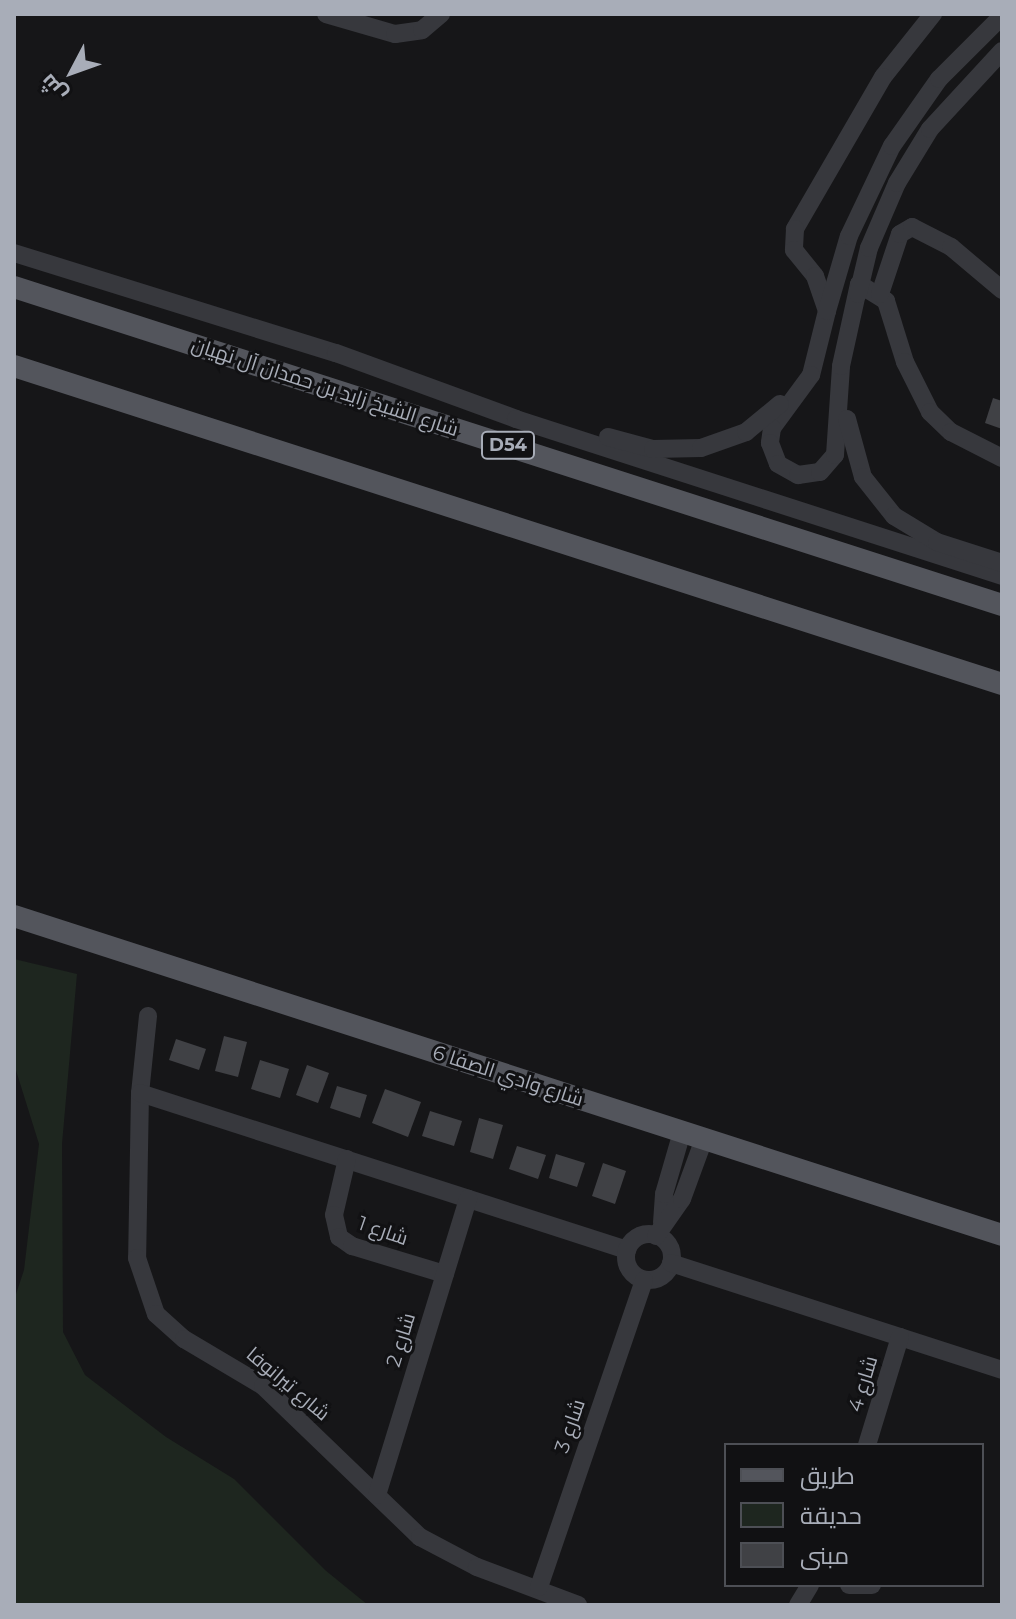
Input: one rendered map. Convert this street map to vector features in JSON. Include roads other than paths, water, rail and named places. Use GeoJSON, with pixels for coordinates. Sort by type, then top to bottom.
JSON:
{"type":"FeatureCollection","features":[{"type":"Feature","properties":{"kind":"main road","name":"شارع الشيخ زايد بن حمدان آل نهيان"},"geometry":{"type":"LineString","coordinates":[[14,287],[1002,605]]}},
{"type":"Feature","properties":{"kind":"main road"},"geometry":{"type":"LineString","coordinates":[[14,366],[1002,684]]}},
{"type":"Feature","properties":{"kind":"main road","name":"شارع وادي الصفا 6"},"geometry":{"type":"LineString","coordinates":[[14,916],[1002,1235]]}},
{"type":"Feature","properties":{"kind":"street"},"geometry":{"type":"LineString","coordinates":[[326,14],[395,34],[422,30],[441,14]]}},
{"type":"Feature","properties":{"kind":"street"},"geometry":{"type":"LineString","coordinates":[[516,419],[558,422],[653,449],[717,445],[757,424],[791,393],[827,311],[818,283],[794,250],[795,229],[883,77],[933,14]]}},
{"type":"Feature","properties":{"kind":"street"},"geometry":{"type":"LineString","coordinates":[[1002,16],[946,71],[892,146],[849,236],[811,375],[770,435],[774,458],[798,475],[820,472],[835,455],[841,366],[859,284],[897,183],[930,129],[1002,51]]}},
{"type":"Feature","properties":{"kind":"street"},"geometry":{"type":"LineString","coordinates":[[1002,290],[951,247],[912,227],[900,234],[880,294],[930,412],[951,432],[1002,458]]}},
{"type":"Feature","properties":{"kind":"street"},"geometry":{"type":"LineString","coordinates":[[14,253],[336,353],[516,419],[1002,576]]}},
{"type":"Feature","properties":{"kind":"street"},"geometry":{"type":"LineString","coordinates":[[859,284],[880,294]]}},
{"type":"Feature","properties":{"kind":"street"},"geometry":{"type":"LineString","coordinates":[[859,284],[847,412],[851,445],[863,477],[908,527],[937,542],[1002,563]]}},
{"type":"Feature","properties":{"kind":"street","name":"شارع تيرانوفا"},"geometry":{"type":"LineString","coordinates":[[148,1016],[140,1093],[137,1258],[156,1314],[184,1339],[263,1386],[420,1537],[448,1554],[539,1587],[578,1605]]}},
{"type":"Feature","properties":{"kind":"street"},"geometry":{"type":"LineString","coordinates":[[140,1093],[627,1250]]}},
{"type":"Feature","properties":{"kind":"street"},"geometry":{"type":"LineString","coordinates":[[682,1132],[660,1224],[669,1247],[671,1263],[661,1277],[644,1280],[628,1268],[627,1250],[635,1238],[660,1224],[682,1199],[704,1139]]}},
{"type":"Feature","properties":{"kind":"street","name":"شارع 1"},"geometry":{"type":"LineString","coordinates":[[347,1159],[334,1215],[339,1237],[352,1246],[445,1274]]}},
{"type":"Feature","properties":{"kind":"street"},"geometry":{"type":"LineString","coordinates":[[674,1161],[695,1168]]}},
{"type":"Feature","properties":{"kind":"street","name":"شارع 2"},"geometry":{"type":"LineString","coordinates":[[377,1495],[468,1199]]}},
{"type":"Feature","properties":{"kind":"street"},"geometry":{"type":"LineString","coordinates":[[671,1263],[1002,1370]]}},
{"type":"Feature","properties":{"kind":"street","name":"شارع 3"},"geometry":{"type":"LineString","coordinates":[[539,1587],[644,1280]]}},
{"type":"Feature","properties":{"kind":"street","name":"شارع 4"},"geometry":{"type":"LineString","coordinates":[[868,1443],[900,1337]]}},
{"type":"Feature","properties":{"kind":"street"},"geometry":{"type":"LineString","coordinates":[[798,1605],[809,1587]]}}]}
